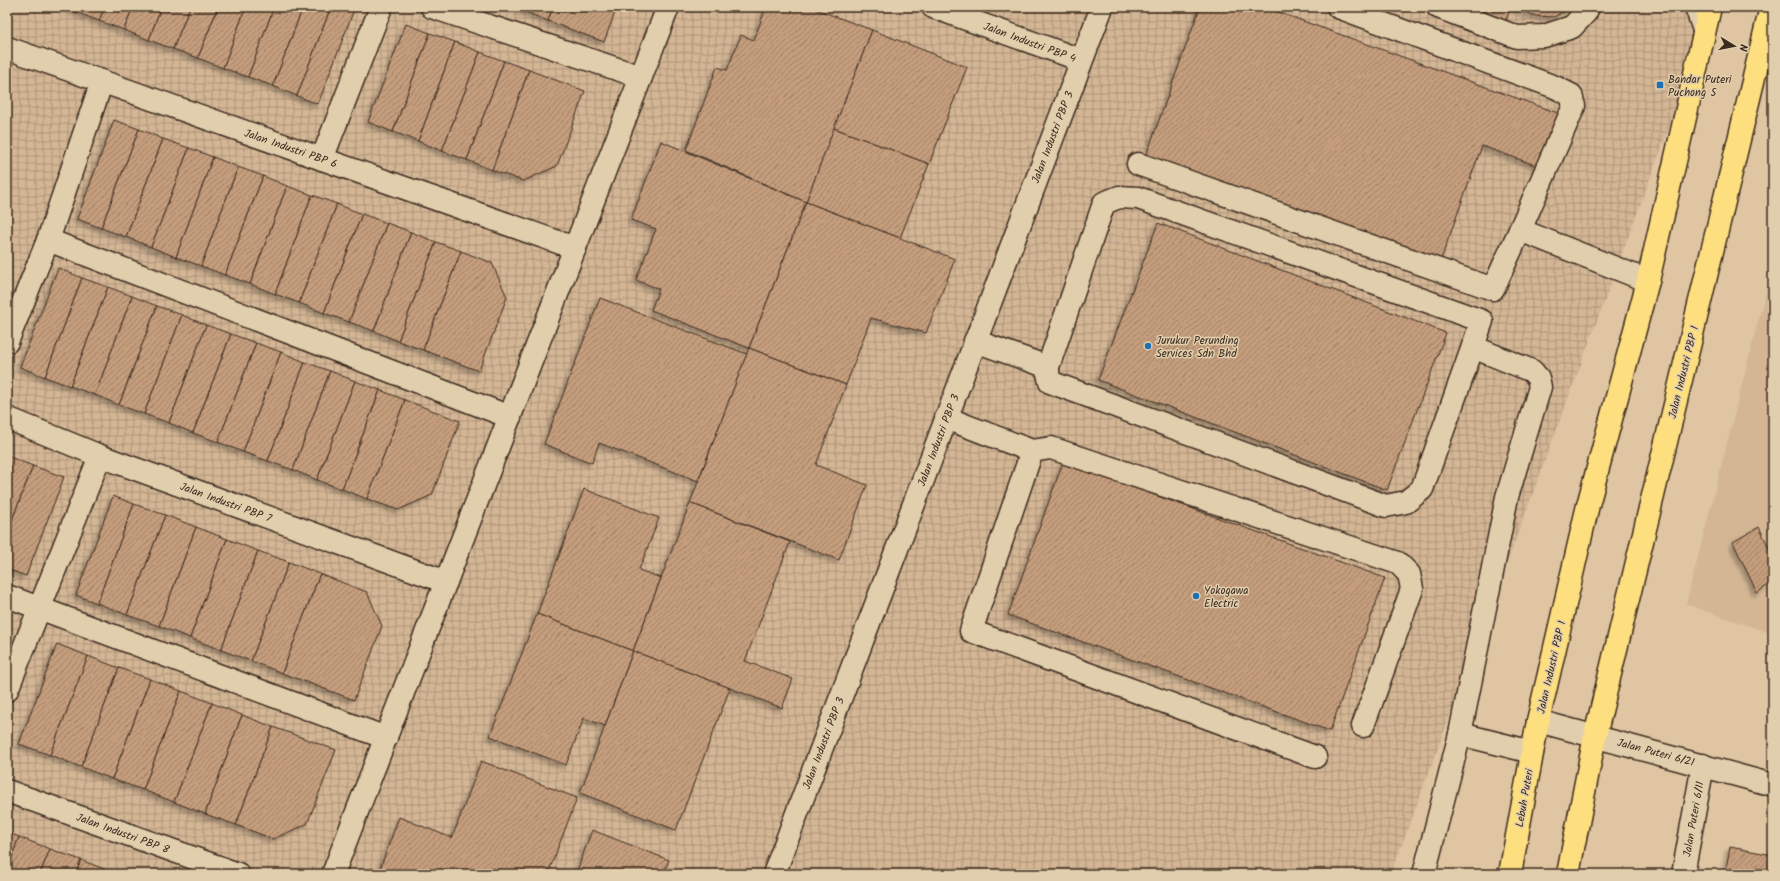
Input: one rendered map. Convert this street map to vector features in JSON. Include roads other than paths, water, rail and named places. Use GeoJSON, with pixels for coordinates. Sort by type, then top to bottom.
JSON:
{"type":"FeatureCollection","features":[{"type":"Feature","properties":{"kind":"main road","name":"Jalan Industri PBP 1"},"geometry":{"type":"LineString","coordinates":[[1538,721],[1588,505],[1648,281],[1710,7]]}},
{"type":"Feature","properties":{"kind":"main road","name":"Jalan Industri PBP 1"},"geometry":{"type":"LineString","coordinates":[[1596,736],[1771,7]]}},
{"type":"Feature","properties":{"kind":"main road","name":"Lebuh Puteri"},"geometry":{"type":"LineString","coordinates":[[1510,874],[1538,721]]}},
{"type":"Feature","properties":{"kind":"main road"},"geometry":{"type":"LineString","coordinates":[[1568,874],[1596,736]]}},
{"type":"Feature","properties":{"kind":"street"},"geometry":{"type":"LineString","coordinates":[[322,159],[381,7]]}},
{"type":"Feature","properties":{"kind":"street"},"geometry":{"type":"LineString","coordinates":[[432,7],[641,77]]}},
{"type":"Feature","properties":{"kind":"street"},"geometry":{"type":"LineString","coordinates":[[333,874],[668,7]]}},
{"type":"Feature","properties":{"kind":"street","name":"Jalan Industri PBP 4"},"geometry":{"type":"LineString","coordinates":[[933,7],[1081,60]]}},
{"type":"Feature","properties":{"kind":"street","name":"Jalan Industri PBP 3"},"geometry":{"type":"LineString","coordinates":[[774,874],[1102,7]]}},
{"type":"Feature","properties":{"kind":"street"},"geometry":{"type":"LineString","coordinates":[[1138,164],[1494,289],[1574,106],[1571,95],[1556,87],[1338,7]]}},
{"type":"Feature","properties":{"kind":"street"},"geometry":{"type":"LineString","coordinates":[[1438,7],[1517,37],[1544,36],[1572,27],[1586,12],[1588,7]]}},
{"type":"Feature","properties":{"kind":"street"},"geometry":{"type":"LineString","coordinates":[[1696,7],[1704,30]]}},
{"type":"Feature","properties":{"kind":"street","name":"Jalan Industri PBP 6"},"geometry":{"type":"LineString","coordinates":[[7,48],[575,248]]}},
{"type":"Feature","properties":{"kind":"street"},"geometry":{"type":"LineString","coordinates":[[7,342],[48,240],[102,81]]}},
{"type":"Feature","properties":{"kind":"street"},"geometry":{"type":"LineString","coordinates":[[1119,197],[1138,198],[1482,321],[1422,489],[1406,502],[1386,506],[1050,382],[1048,367],[1104,203],[1119,197]]}},
{"type":"Feature","properties":{"kind":"street"},"geometry":{"type":"LineString","coordinates":[[1520,230],[1648,281]]}},
{"type":"Feature","properties":{"kind":"street"},"geometry":{"type":"LineString","coordinates":[[48,240],[510,417]]}},
{"type":"Feature","properties":{"kind":"street"},"geometry":{"type":"LineString","coordinates":[[975,341],[1048,367]]}},
{"type":"Feature","properties":{"kind":"street"},"geometry":{"type":"LineString","coordinates":[[1424,874],[1460,734],[1507,497],[1540,387],[1538,378],[1532,371],[1472,347]]}},
{"type":"Feature","properties":{"kind":"street","name":"Jalan Industri PBP 7"},"geometry":{"type":"LineString","coordinates":[[7,418],[100,456],[446,582]]}},
{"type":"Feature","properties":{"kind":"street"},"geometry":{"type":"LineString","coordinates":[[946,418],[1032,451],[1051,448],[1398,563],[1409,574],[1412,589],[1363,726]]}},
{"type":"Feature","properties":{"kind":"street"},"geometry":{"type":"LineString","coordinates":[[1032,451],[972,631],[1315,757]]}},
{"type":"Feature","properties":{"kind":"street"},"geometry":{"type":"LineString","coordinates":[[7,690],[100,456]]}},
{"type":"Feature","properties":{"kind":"street"},"geometry":{"type":"LineString","coordinates":[[7,596],[386,738]]}},
{"type":"Feature","properties":{"kind":"street","name":"Jalan Puteri 6/21"},"geometry":{"type":"LineString","coordinates":[[1538,721],[1773,785]]}},
{"type":"Feature","properties":{"kind":"street"},"geometry":{"type":"LineString","coordinates":[[1460,734],[1532,752]]}},
{"type":"Feature","properties":{"kind":"street","name":"Jalan Puteri 6/11"},"geometry":{"type":"LineString","coordinates":[[1683,874],[1703,765]]}},
{"type":"Feature","properties":{"kind":"street","name":"Jalan Industri PBP 8"},"geometry":{"type":"LineString","coordinates":[[7,791],[238,874]]}},
{"type":"Feature","properties":{"kind":"place","name":"Bandar Puteri Puchong 5"},"geometry":{"type":"Point","coordinates":[1660,85]}},
{"type":"Feature","properties":{"kind":"place","name":"Jurukur Perunding Services Sdn Bhd"},"geometry":{"type":"Point","coordinates":[1148,346]}},
{"type":"Feature","properties":{"kind":"place","name":"Yokogawa Electric"},"geometry":{"type":"Point","coordinates":[1196,596]}}]}
